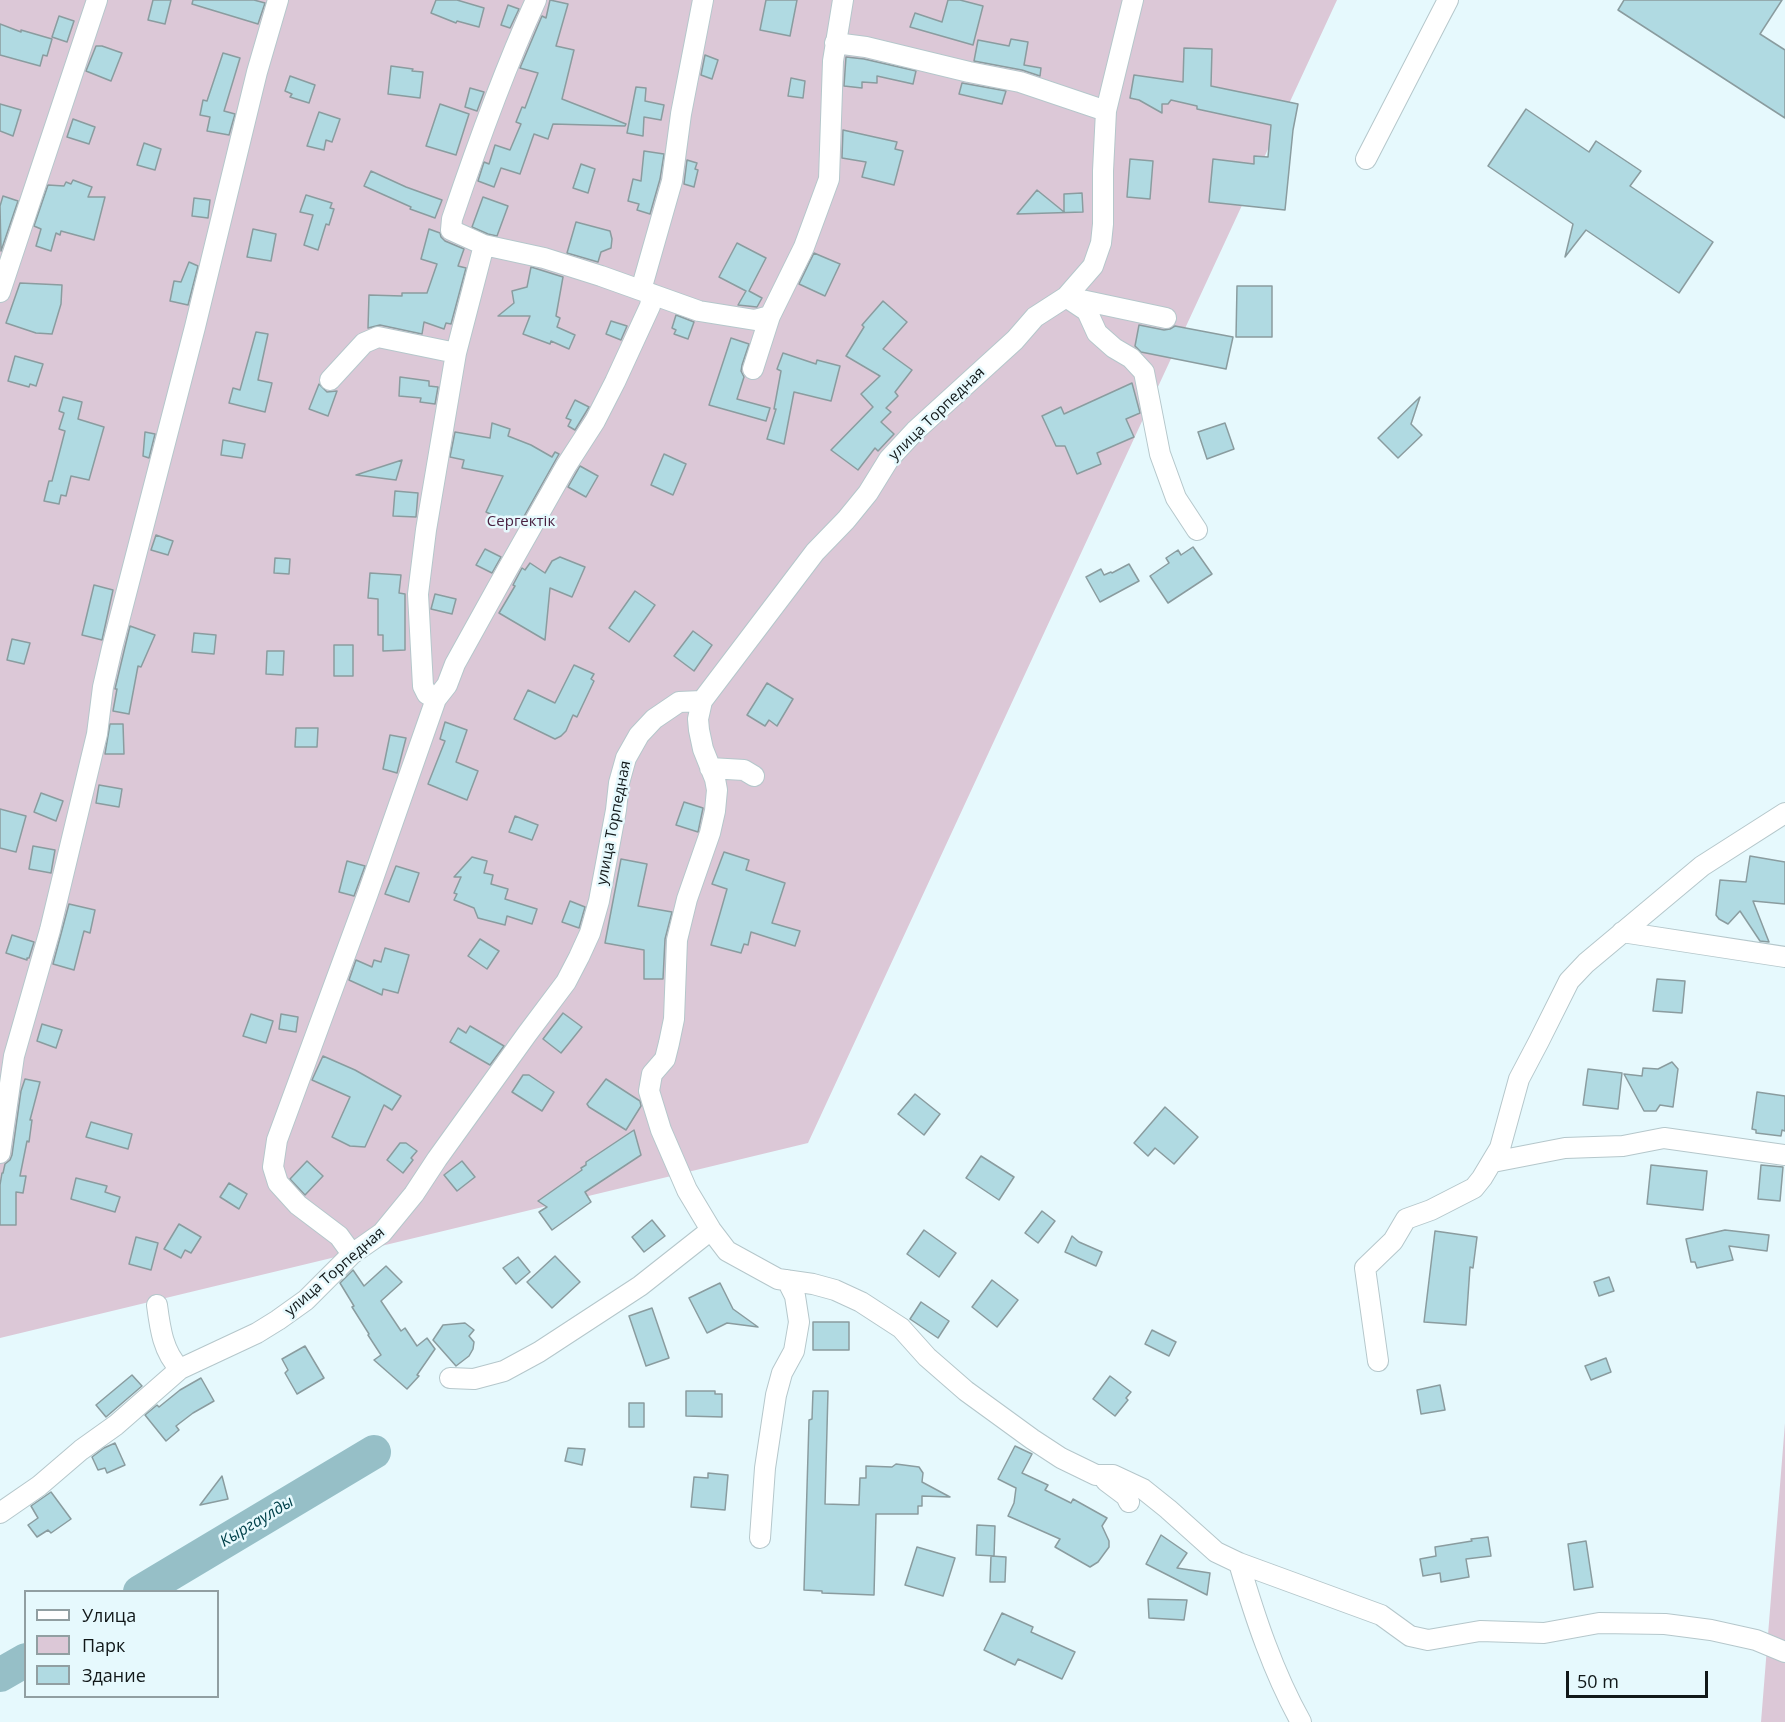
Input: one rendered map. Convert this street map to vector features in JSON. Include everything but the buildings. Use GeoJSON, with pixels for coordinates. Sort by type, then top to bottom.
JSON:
{"type":"FeatureCollection","features":[{"type":"Feature","properties":{"kind":"street"},"geometry":{"type":"LineString","coordinates":[[0,292],[97,0]]}},
{"type":"Feature","properties":{"kind":"street"},"geometry":{"type":"LineString","coordinates":[[0,1153],[14,1056],[50,930],[97,734],[103,687],[112,648],[195,327],[257,72],[278,0]]}},
{"type":"Feature","properties":{"kind":"street"},"geometry":{"type":"LineString","coordinates":[[536,0],[503,76],[452,219],[451,230],[484,245],[544,258],[699,311],[755,320],[770,316]]}},
{"type":"Feature","properties":{"kind":"street"},"geometry":{"type":"LineString","coordinates":[[352,1254],[339,1236],[298,1205],[278,1183],[273,1167],[277,1140],[368,893],[436,699],[447,685],[455,664],[566,466],[595,421],[650,306],[646,292],[672,181],[681,114],[703,0]]}},
{"type":"Feature","properties":{"kind":"street"},"geometry":{"type":"LineString","coordinates":[[753,369],[770,316],[804,247],[829,179],[833,61],[843,0]]}},
{"type":"Feature","properties":{"kind":"street","name":"улица Торпедная"},"geometry":{"type":"LineString","coordinates":[[0,1513],[39,1486],[81,1450],[116,1425],[180,1369],[257,1333],[306,1300],[352,1254],[382,1233],[414,1194],[566,982],[575,966],[590,933],[599,902],[619,783],[626,758],[639,735],[654,719],[679,702],[702,701],[815,552],[868,493],[889,459],[915,431],[1015,340],[1035,317],[1066,297],[1093,266],[1101,243],[1104,224],[1103,171],[1106,111],[1133,0]]}},
{"type":"Feature","properties":{"kind":"street"},"geometry":{"type":"LineString","coordinates":[[1366,159],[1448,0]]}},
{"type":"Feature","properties":{"kind":"street"},"geometry":{"type":"LineString","coordinates":[[836,43],[866,47],[1020,82],[1106,111]]}},
{"type":"Feature","properties":{"kind":"street"},"geometry":{"type":"LineString","coordinates":[[436,699],[427,694],[423,686],[418,594],[426,530],[456,353],[484,245]]}},
{"type":"Feature","properties":{"kind":"street"},"geometry":{"type":"LineString","coordinates":[[1066,297],[1166,318]]}},
{"type":"Feature","properties":{"kind":"street"},"geometry":{"type":"LineString","coordinates":[[1066,297],[1087,311],[1097,333],[1114,348],[1131,358],[1144,372],[1160,454],[1176,498],[1197,530]]}},
{"type":"Feature","properties":{"kind":"street"},"geometry":{"type":"LineString","coordinates":[[330,380],[364,343],[378,337],[456,353]]}},
{"type":"Feature","properties":{"kind":"street"},"geometry":{"type":"LineString","coordinates":[[702,701],[698,718],[699,730],[717,790],[715,811],[710,833],[687,899],[677,940],[674,1019],[669,1043],[665,1059],[652,1074],[649,1091],[661,1130],[687,1190],[711,1230],[727,1251],[778,1278],[836,1290],[861,1302],[901,1328],[927,1357],[966,1391],[1061,1458],[1096,1474],[1126,1496],[1129,1502]]}},
{"type":"Feature","properties":{"kind":"street"},"geometry":{"type":"LineString","coordinates":[[710,768],[750,770]]}},
{"type":"Feature","properties":{"kind":"street"},"geometry":{"type":"LineString","coordinates":[[1378,1361],[1365,1268],[1393,1241],[1407,1219],[1431,1210],[1474,1188],[1493,1162],[1500,1148],[1518,1079],[1569,981],[1586,963],[1702,866],[1785,813]]}},
{"type":"Feature","properties":{"kind":"street"},"geometry":{"type":"LineString","coordinates":[[1622,932],[1785,957]]}},
{"type":"Feature","properties":{"kind":"street"},"geometry":{"type":"LineString","coordinates":[[1493,1162],[1565,1148],[1623,1146],[1664,1138],[1785,1155]]}},
{"type":"Feature","properties":{"kind":"street"},"geometry":{"type":"LineString","coordinates":[[450,1378],[474,1379],[504,1371],[539,1352],[640,1286],[711,1230]]}},
{"type":"Feature","properties":{"kind":"street"},"geometry":{"type":"LineString","coordinates":[[760,1538],[765,1467],[776,1395],[782,1373],[794,1351],[799,1322],[795,1296],[788,1280]]}},
{"type":"Feature","properties":{"kind":"street"},"geometry":{"type":"LineString","coordinates":[[157,1305],[166,1348],[171,1360],[180,1369]]}},
{"type":"Feature","properties":{"kind":"street"},"geometry":{"type":"LineString","coordinates":[[1096,1474],[1113,1475],[1143,1489],[1215,1551],[1239,1563],[1381,1616],[1410,1636],[1428,1640],[1480,1631],[1544,1633],[1599,1623],[1665,1624],[1711,1630],[1756,1640],[1785,1652]]}},
{"type":"Feature","properties":{"kind":"street"},"geometry":{"type":"LineString","coordinates":[[1239,1563],[1257,1625],[1301,1722]]}},
{"type":"Feature","properties":{"kind":"green space","name":"Сергектік"},"geometry":{"type":"Polygon","coordinates":[[[0,0],[1337,0],[808,1143],[0,1338],[0,0]]]}},
{"type":"Feature","properties":{"kind":"green space"},"geometry":{"type":"Polygon","coordinates":[[[1785,1423],[1785,1722],[1761,1722],[1785,1423]]]}},
{"type":"Feature","properties":{"kind":"waterway","name":"Кыргаулды"},"geometry":{"type":"LineString","coordinates":[[143,1590],[374,1452]]}},
{"type":"Feature","properties":{"kind":"waterway","name":"Кыргаулды"},"geometry":{"type":"LineString","coordinates":[[0,1675],[24,1661]]}}]}
